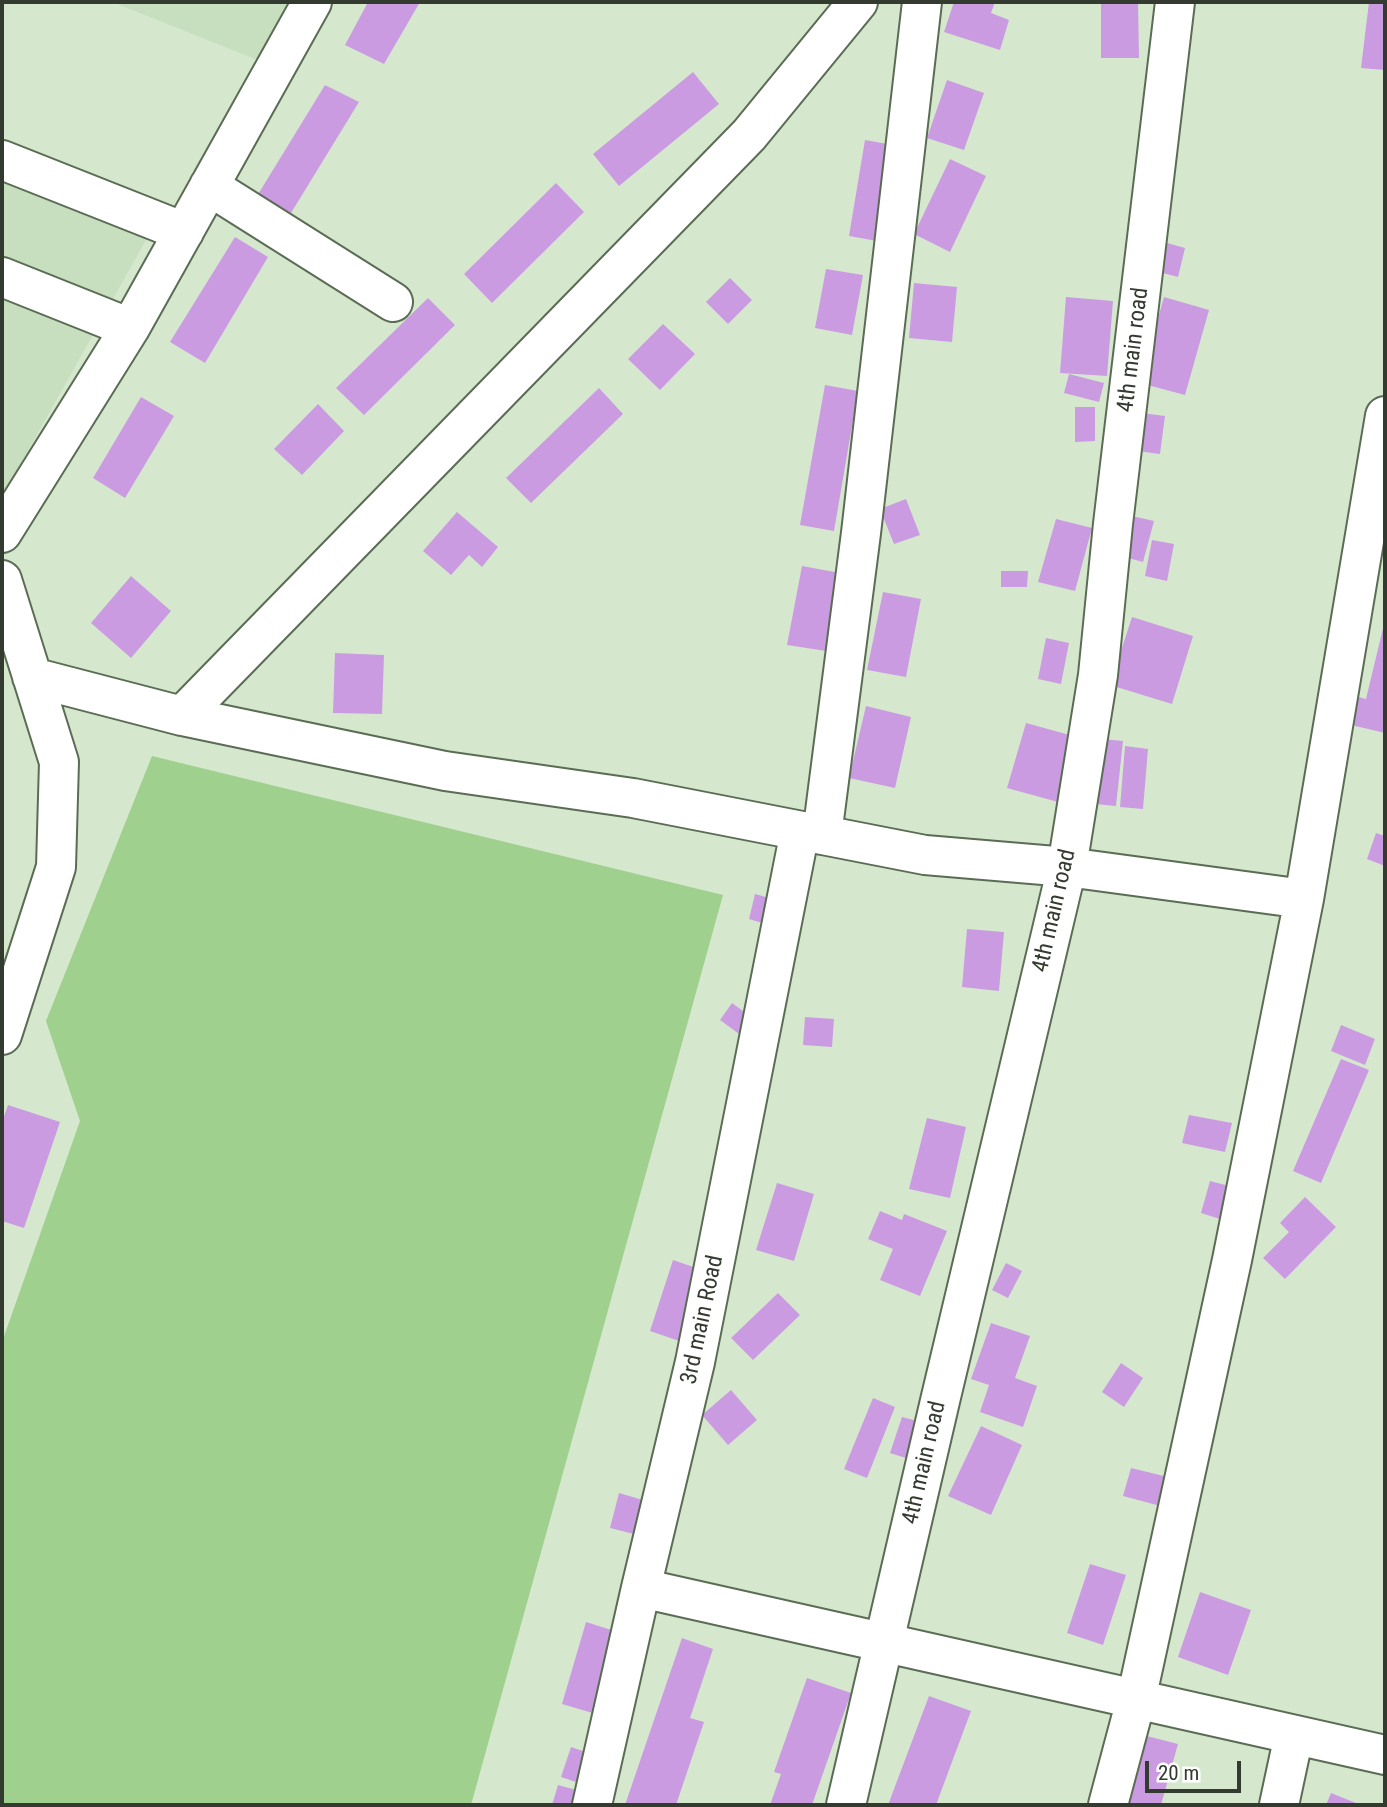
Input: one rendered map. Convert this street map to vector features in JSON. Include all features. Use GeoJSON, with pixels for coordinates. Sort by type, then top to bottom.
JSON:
{"type":"FeatureCollection","features":[{"type":"Feature","properties":{"kind":"street"},"geometry":{"type":"LineString","coordinates":[[182,716],[749,135],[858,2]]}},
{"type":"Feature","properties":{"kind":"street","name":"3rd main Road"},"geometry":{"type":"LineString","coordinates":[[592,1805],[640,1588],[695,1362],[811,833],[861,533],[922,2]]}},
{"type":"Feature","properties":{"kind":"street","name":"4th main road"},"geometry":{"type":"LineString","coordinates":[[846,1805],[1067,867],[1098,675],[1113,524],[1175,2]]}},
{"type":"Feature","properties":{"kind":"street"},"geometry":{"type":"LineString","coordinates":[[2,533],[130,328],[209,186],[302,4]]}},
{"type":"Feature","properties":{"kind":"street"},"geometry":{"type":"LineString","coordinates":[[2,160],[184,232]]}},
{"type":"Feature","properties":{"kind":"street"},"geometry":{"type":"LineString","coordinates":[[209,186],[393,302]]}},
{"type":"Feature","properties":{"kind":"street"},"geometry":{"type":"LineString","coordinates":[[2,277],[130,328]]}},
{"type":"Feature","properties":{"kind":"street"},"geometry":{"type":"LineString","coordinates":[[1108,1805],[1136,1700],[1232,1261],[1304,899],[1385,416]]}},
{"type":"Feature","properties":{"kind":"street"},"geometry":{"type":"LineString","coordinates":[[2,580],[59,762],[56,867],[2,1035]]}},
{"type":"Feature","properties":{"kind":"street"},"geometry":{"type":"LineString","coordinates":[[32,677],[182,716],[445,771],[633,798],[925,855],[1067,867],[1304,899]]}},
{"type":"Feature","properties":{"kind":"street"},"geometry":{"type":"LineString","coordinates":[[640,1588],[1385,1755]]}},
{"type":"Feature","properties":{"kind":"street"},"geometry":{"type":"LineString","coordinates":[[1279,1805],[1294,1735]]}},
{"type":"Feature","properties":{"kind":"shaded area"},"geometry":{"type":"Polygon","coordinates":[[[112,2],[299,2],[265,63],[112,2]]]}},
{"type":"Feature","properties":{"kind":"shaded area"},"geometry":{"type":"Polygon","coordinates":[[[2,143],[164,208],[2,497],[2,143]]]}},
{"type":"Feature","properties":{"kind":"green space"},"geometry":{"type":"Polygon","coordinates":[[[152,756],[723,895],[471,1805],[2,1805],[2,1342],[80,1121],[46,1021],[152,756]]]}},
{"type":"Feature","properties":{"kind":"building"},"geometry":{"type":"Polygon","coordinates":[[[368,2],[420,2],[384,64],[345,45],[368,2]]]}},
{"type":"Feature","properties":{"kind":"building"},"geometry":{"type":"Polygon","coordinates":[[[954,2],[995,2],[991,13],[1009,20],[1000,50],[944,32],[954,2]]]}},
{"type":"Feature","properties":{"kind":"building"},"geometry":{"type":"Polygon","coordinates":[[[1101,2],[1138,2],[1139,58],[1101,58],[1101,2]]]}},
{"type":"Feature","properties":{"kind":"building"},"geometry":{"type":"Polygon","coordinates":[[[1369,2],[1385,2],[1385,70],[1361,68],[1369,2]]]}},
{"type":"Feature","properties":{"kind":"building"},"geometry":{"type":"Polygon","coordinates":[[[693,72],[719,104],[619,186],[593,154],[693,72]]]}},
{"type":"Feature","properties":{"kind":"building"},"geometry":{"type":"Polygon","coordinates":[[[947,80],[984,93],[964,150],[927,138],[947,80]]]}},
{"type":"Feature","properties":{"kind":"building"},"geometry":{"type":"Polygon","coordinates":[[[325,85],[359,102],[291,213],[257,196],[325,85]]]}},
{"type":"Feature","properties":{"kind":"building"},"geometry":{"type":"Polygon","coordinates":[[[865,140],[893,145],[877,241],[849,236],[865,140]]]}},
{"type":"Feature","properties":{"kind":"building"},"geometry":{"type":"Polygon","coordinates":[[[950,159],[986,176],[950,252],[914,234],[950,159]]]}},
{"type":"Feature","properties":{"kind":"building"},"geometry":{"type":"Polygon","coordinates":[[[556,183],[584,212],[492,303],[464,274],[556,183]]]}},
{"type":"Feature","properties":{"kind":"building"},"geometry":{"type":"Polygon","coordinates":[[[235,237],[268,257],[205,363],[170,342],[235,237]]]}},
{"type":"Feature","properties":{"kind":"building"},"geometry":{"type":"Polygon","coordinates":[[[1167,243],[1185,248],[1178,277],[1159,272],[1167,243]]]}},
{"type":"Feature","properties":{"kind":"building"},"geometry":{"type":"Polygon","coordinates":[[[826,269],[863,275],[852,335],[815,328],[826,269]]]}},
{"type":"Feature","properties":{"kind":"building"},"geometry":{"type":"Polygon","coordinates":[[[730,278],[752,300],[728,324],[706,302],[730,278]]]}},
{"type":"Feature","properties":{"kind":"building"},"geometry":{"type":"Polygon","coordinates":[[[914,283],[957,287],[952,342],[909,338],[914,283]]]}},
{"type":"Feature","properties":{"kind":"building"},"geometry":{"type":"Polygon","coordinates":[[[1066,297],[1113,301],[1107,376],[1060,373],[1066,297]]]}},
{"type":"Feature","properties":{"kind":"building"},"geometry":{"type":"Polygon","coordinates":[[[1164,297],[1209,310],[1185,395],[1140,383],[1164,297]]]}},
{"type":"Feature","properties":{"kind":"building"},"geometry":{"type":"Polygon","coordinates":[[[428,298],[455,325],[364,415],[336,388],[428,298]]]}},
{"type":"Feature","properties":{"kind":"building"},"geometry":{"type":"Polygon","coordinates":[[[663,324],[695,354],[660,390],[628,359],[663,324]]]}},
{"type":"Feature","properties":{"kind":"building"},"geometry":{"type":"Polygon","coordinates":[[[1069,374],[1104,383],[1099,402],[1064,393],[1069,374]]]}},
{"type":"Feature","properties":{"kind":"building"},"geometry":{"type":"Polygon","coordinates":[[[825,385],[858,391],[834,531],[800,525],[825,385]]]}},
{"type":"Feature","properties":{"kind":"building"},"geometry":{"type":"Polygon","coordinates":[[[599,388],[623,414],[531,503],[506,478],[599,388]]]}},
{"type":"Feature","properties":{"kind":"building"},"geometry":{"type":"Polygon","coordinates":[[[141,397],[174,416],[125,498],[93,478],[141,397]]]}},
{"type":"Feature","properties":{"kind":"building"},"geometry":{"type":"Polygon","coordinates":[[[318,404],[344,431],[302,475],[274,449],[318,404]]]}},
{"type":"Feature","properties":{"kind":"building"},"geometry":{"type":"Polygon","coordinates":[[[1075,407],[1095,407],[1095,441],[1075,442],[1075,407]]]}},
{"type":"Feature","properties":{"kind":"building"},"geometry":{"type":"Polygon","coordinates":[[[1142,413],[1165,416],[1160,454],[1137,451],[1142,413]]]}},
{"type":"Feature","properties":{"kind":"building"},"geometry":{"type":"Polygon","coordinates":[[[906,499],[920,535],[894,544],[880,509],[906,499]]]}},
{"type":"Feature","properties":{"kind":"building"},"geometry":{"type":"Polygon","coordinates":[[[457,512],[498,547],[482,567],[469,555],[451,575],[423,551],[457,512]]]}},
{"type":"Feature","properties":{"kind":"building"},"geometry":{"type":"Polygon","coordinates":[[[1132,516],[1154,521],[1143,562],[1121,556],[1132,516]]]}},
{"type":"Feature","properties":{"kind":"building"},"geometry":{"type":"Polygon","coordinates":[[[1056,519],[1092,528],[1075,591],[1038,582],[1056,519]]]}},
{"type":"Feature","properties":{"kind":"building"},"geometry":{"type":"Polygon","coordinates":[[[1152,540],[1174,544],[1167,581],[1145,576],[1152,540]]]}},
{"type":"Feature","properties":{"kind":"building"},"geometry":{"type":"Polygon","coordinates":[[[802,566],[840,573],[826,651],[787,645],[802,566]]]}},
{"type":"Feature","properties":{"kind":"building"},"geometry":{"type":"Polygon","coordinates":[[[1001,571],[1028,571],[1027,587],[1001,587],[1001,571]]]}},
{"type":"Feature","properties":{"kind":"building"},"geometry":{"type":"Polygon","coordinates":[[[131,576],[171,611],[131,658],[91,623],[131,576]]]}},
{"type":"Feature","properties":{"kind":"building"},"geometry":{"type":"Polygon","coordinates":[[[883,592],[921,599],[906,677],[867,670],[883,592]]]}},
{"type":"Feature","properties":{"kind":"building"},"geometry":{"type":"Polygon","coordinates":[[[1132,617],[1193,636],[1172,704],[1110,685],[1132,617]]]}},
{"type":"Feature","properties":{"kind":"building"},"geometry":{"type":"Polygon","coordinates":[[[1384,624],[1385,733],[1347,724],[1354,696],[1366,699],[1384,624]]]}},
{"type":"Feature","properties":{"kind":"building"},"geometry":{"type":"Polygon","coordinates":[[[1046,638],[1069,643],[1061,684],[1038,679],[1046,638]]]}},
{"type":"Feature","properties":{"kind":"building"},"geometry":{"type":"Polygon","coordinates":[[[335,653],[384,655],[382,714],[333,713],[335,653]]]}},
{"type":"Feature","properties":{"kind":"building"},"geometry":{"type":"Polygon","coordinates":[[[866,706],[911,717],[895,788],[849,778],[866,706]]]}},
{"type":"Feature","properties":{"kind":"building"},"geometry":{"type":"Polygon","coordinates":[[[1026,723],[1077,737],[1058,802],[1007,788],[1026,723]]]}},
{"type":"Feature","properties":{"kind":"building"},"geometry":{"type":"Polygon","coordinates":[[[1102,739],[1123,741],[1116,806],[1095,804],[1102,739]]]}},
{"type":"Feature","properties":{"kind":"building"},"geometry":{"type":"Polygon","coordinates":[[[1125,746],[1148,749],[1143,809],[1120,807],[1125,746]]]}},
{"type":"Feature","properties":{"kind":"building"},"geometry":{"type":"Polygon","coordinates":[[[1376,833],[1385,836],[1385,866],[1367,859],[1376,833]]]}},
{"type":"Feature","properties":{"kind":"building"},"geometry":{"type":"Polygon","coordinates":[[[755,894],[780,901],[773,926],[749,919],[755,894]]]}},
{"type":"Feature","properties":{"kind":"building"},"geometry":{"type":"Polygon","coordinates":[[[967,929],[1004,932],[999,991],[962,987],[967,929]]]}},
{"type":"Feature","properties":{"kind":"building"},"geometry":{"type":"Polygon","coordinates":[[[732,1003],[758,1022],[746,1039],[720,1020],[732,1003]]]}},
{"type":"Feature","properties":{"kind":"building"},"geometry":{"type":"Polygon","coordinates":[[[805,1017],[834,1019],[832,1047],[803,1045],[805,1017]]]}},
{"type":"Feature","properties":{"kind":"building"},"geometry":{"type":"Polygon","coordinates":[[[1341,1025],[1375,1039],[1365,1065],[1331,1051],[1341,1025]]]}},
{"type":"Feature","properties":{"kind":"building"},"geometry":{"type":"Polygon","coordinates":[[[1341,1059],[1369,1070],[1321,1183],[1293,1171],[1341,1059]]]}},
{"type":"Feature","properties":{"kind":"building"},"geometry":{"type":"Polygon","coordinates":[[[8,1105],[60,1122],[24,1228],[2,1221],[2,1122],[8,1105]]]}},
{"type":"Feature","properties":{"kind":"building"},"geometry":{"type":"Polygon","coordinates":[[[1189,1115],[1232,1123],[1225,1152],[1182,1143],[1189,1115]]]}},
{"type":"Feature","properties":{"kind":"building"},"geometry":{"type":"Polygon","coordinates":[[[927,1118],[966,1127],[950,1198],[909,1189],[927,1118]]]}},
{"type":"Feature","properties":{"kind":"building"},"geometry":{"type":"Polygon","coordinates":[[[1210,1181],[1233,1187],[1223,1220],[1201,1213],[1210,1181]]]}},
{"type":"Feature","properties":{"kind":"building"},"geometry":{"type":"Polygon","coordinates":[[[777,1183],[814,1194],[794,1261],[756,1250],[777,1183]]]}},
{"type":"Feature","properties":{"kind":"building"},"geometry":{"type":"Polygon","coordinates":[[[1305,1197],[1336,1227],[1285,1279],[1263,1258],[1289,1232],[1280,1223],[1305,1197]]]}},
{"type":"Feature","properties":{"kind":"building"},"geometry":{"type":"Polygon","coordinates":[[[880,1211],[902,1220],[904,1214],[947,1231],[920,1296],[880,1280],[893,1249],[868,1239],[880,1211]]]}},
{"type":"Feature","properties":{"kind":"building"},"geometry":{"type":"Polygon","coordinates":[[[673,1260],[702,1270],[679,1341],[650,1331],[673,1260]]]}},
{"type":"Feature","properties":{"kind":"building"},"geometry":{"type":"Polygon","coordinates":[[[1006,1263],[1022,1271],[1008,1298],[992,1290],[1006,1263]]]}},
{"type":"Feature","properties":{"kind":"building"},"geometry":{"type":"Polygon","coordinates":[[[778,1293],[800,1315],[753,1360],[731,1338],[778,1293]]]}},
{"type":"Feature","properties":{"kind":"building"},"geometry":{"type":"Polygon","coordinates":[[[991,1323],[1030,1336],[1015,1378],[1037,1386],[1023,1427],[980,1412],[989,1385],[971,1379],[991,1323]]]}},
{"type":"Feature","properties":{"kind":"building"},"geometry":{"type":"Polygon","coordinates":[[[1121,1363],[1143,1378],[1124,1407],[1102,1392],[1121,1363]]]}},
{"type":"Feature","properties":{"kind":"building"},"geometry":{"type":"Polygon","coordinates":[[[731,1390],[757,1420],[728,1445],[702,1415],[731,1390]]]}},
{"type":"Feature","properties":{"kind":"building"},"geometry":{"type":"Polygon","coordinates":[[[873,1398],[895,1407],[867,1478],[844,1469],[873,1398]]]}},
{"type":"Feature","properties":{"kind":"building"},"geometry":{"type":"Polygon","coordinates":[[[902,1417],[921,1422],[909,1459],[890,1453],[902,1417]]]}},
{"type":"Feature","properties":{"kind":"building"},"geometry":{"type":"Polygon","coordinates":[[[981,1426],[1022,1445],[991,1515],[948,1496],[981,1426]]]}},
{"type":"Feature","properties":{"kind":"building"},"geometry":{"type":"Polygon","coordinates":[[[1131,1468],[1176,1479],[1168,1508],[1123,1496],[1131,1468]]]}},
{"type":"Feature","properties":{"kind":"building"},"geometry":{"type":"Polygon","coordinates":[[[619,1493],[643,1500],[634,1534],[610,1528],[619,1493]]]}},
{"type":"Feature","properties":{"kind":"building"},"geometry":{"type":"Polygon","coordinates":[[[1090,1564],[1126,1575],[1103,1645],[1067,1633],[1090,1564]]]}},
{"type":"Feature","properties":{"kind":"building"},"geometry":{"type":"Polygon","coordinates":[[[1200,1592],[1251,1610],[1228,1675],[1178,1657],[1200,1592]]]}},
{"type":"Feature","properties":{"kind":"building"},"geometry":{"type":"Polygon","coordinates":[[[586,1622],[621,1633],[596,1714],[562,1704],[586,1622]]]}},
{"type":"Feature","properties":{"kind":"building"},"geometry":{"type":"Polygon","coordinates":[[[682,1638],[713,1649],[690,1718],[704,1722],[676,1805],[625,1805],[682,1638]]]}},
{"type":"Feature","properties":{"kind":"building"},"geometry":{"type":"Polygon","coordinates":[[[807,1678],[851,1693],[812,1805],[770,1805],[781,1774],[774,1772],[807,1678]]]}},
{"type":"Feature","properties":{"kind":"building"},"geometry":{"type":"Polygon","coordinates":[[[929,1696],[971,1711],[936,1805],[888,1805],[929,1696]]]}},
{"type":"Feature","properties":{"kind":"building"},"geometry":{"type":"Polygon","coordinates":[[[1143,1735],[1178,1744],[1161,1805],[1123,1805],[1143,1735]]]}},
{"type":"Feature","properties":{"kind":"building"},"geometry":{"type":"Polygon","coordinates":[[[571,1747],[598,1756],[588,1786],[561,1777],[571,1747]]]}},
{"type":"Feature","properties":{"kind":"building"},"geometry":{"type":"Polygon","coordinates":[[[558,1785],[591,1794],[588,1805],[552,1805],[558,1785]]]}},
{"type":"Feature","properties":{"kind":"building"},"geometry":{"type":"Polygon","coordinates":[[[1331,1793],[1361,1805],[1326,1805],[1331,1793]]]}}]}
